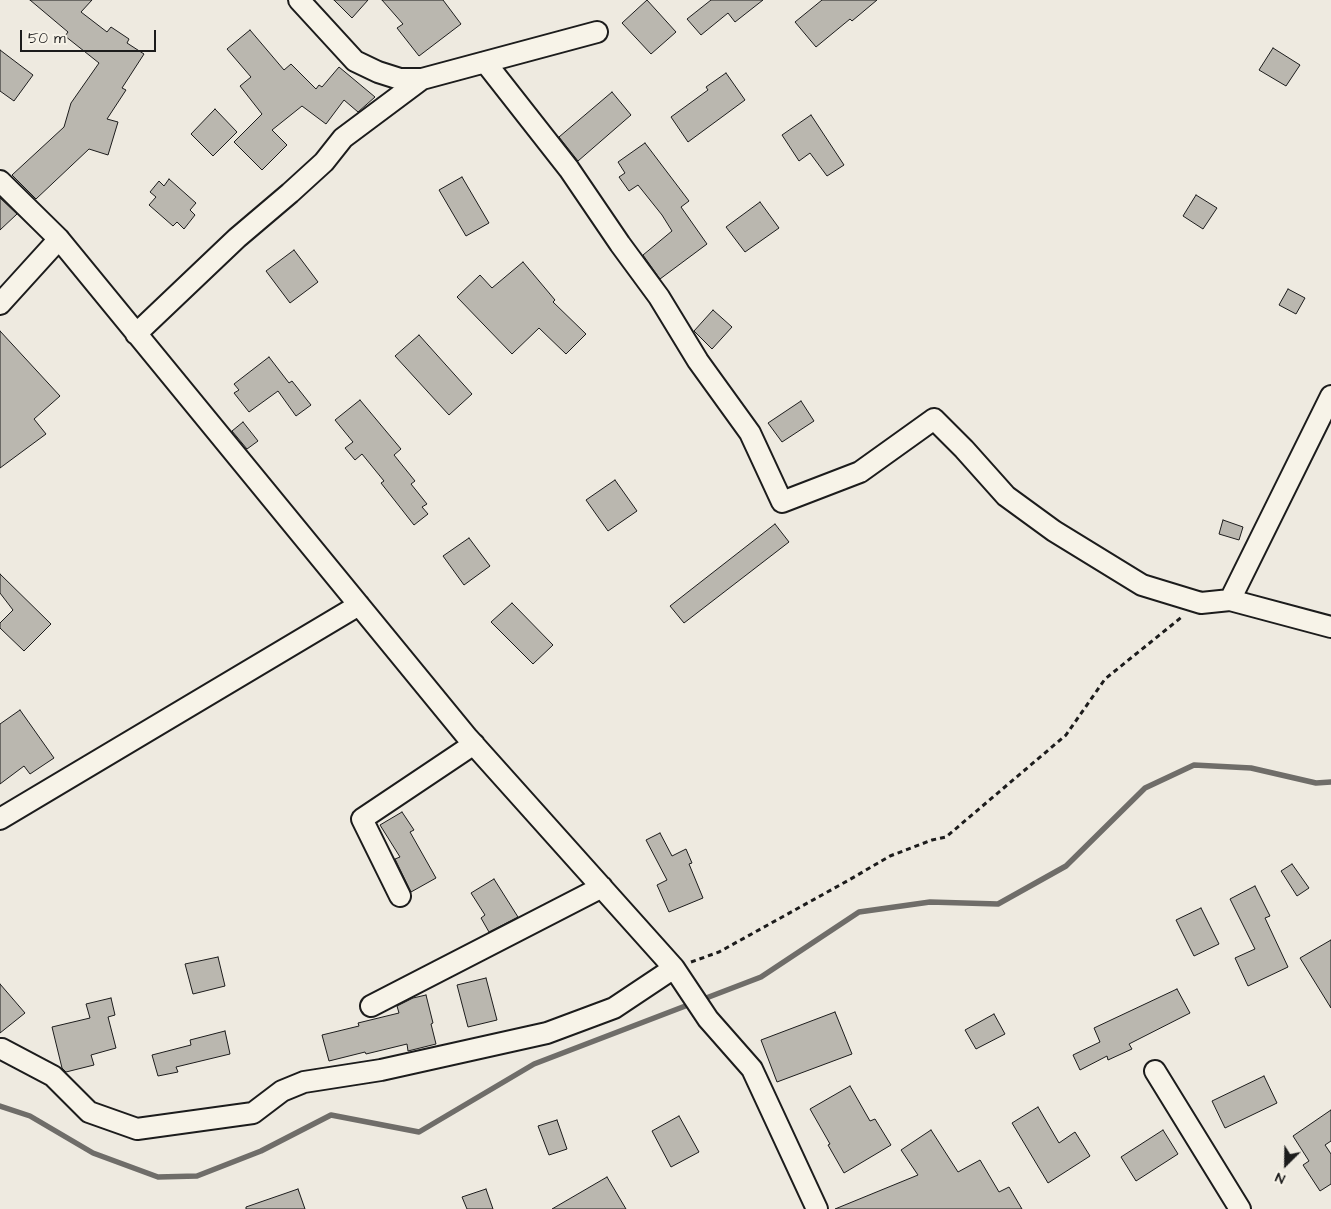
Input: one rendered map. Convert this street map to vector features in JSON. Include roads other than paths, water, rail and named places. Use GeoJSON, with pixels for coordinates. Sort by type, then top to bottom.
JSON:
{"type":"FeatureCollection","features":[{"type":"Feature","properties":{"kind":"street"},"geometry":{"type":"LineString","coordinates":[[299,0],[355,61],[378,72],[400,79],[422,79],[597,32]]}},
{"type":"Feature","properties":{"kind":"street"},"geometry":{"type":"LineString","coordinates":[[484,62],[569,169],[658,297],[698,361],[750,433],[782,502],[860,472],[934,419],[1006,496],[1054,531],[1142,585],[1201,603],[1230,600],[1331,627]]}},
{"type":"Feature","properties":{"kind":"street"},"geometry":{"type":"LineString","coordinates":[[136,334],[237,238],[324,162],[343,138],[422,79]]}},
{"type":"Feature","properties":{"kind":"street"},"geometry":{"type":"LineString","coordinates":[[0,180],[59,240],[474,744],[674,968],[708,1019],[752,1069],[817,1209]]}},
{"type":"Feature","properties":{"kind":"street"},"geometry":{"type":"LineString","coordinates":[[0,304],[59,240]]}},
{"type":"Feature","properties":{"kind":"street"},"geometry":{"type":"LineString","coordinates":[[1230,600],[1331,396]]}},
{"type":"Feature","properties":{"kind":"street"},"geometry":{"type":"LineString","coordinates":[[0,819],[359,605]]}},
{"type":"Feature","properties":{"kind":"street"},"geometry":{"type":"LineString","coordinates":[[400,896],[362,819],[474,744]]}},
{"type":"Feature","properties":{"kind":"street"},"geometry":{"type":"LineString","coordinates":[[371,1006],[602,888]]}},
{"type":"Feature","properties":{"kind":"street"},"geometry":{"type":"LineString","coordinates":[[0,1049],[53,1076],[89,1112],[137,1130],[254,1113],[282,1091],[304,1082],[381,1070],[546,1033],[614,1008],[674,968]]}},
{"type":"Feature","properties":{"kind":"street"},"geometry":{"type":"LineString","coordinates":[[1155,1071],[1240,1209]]}},
{"type":"Feature","properties":{"kind":"waterway"},"geometry":{"type":"LineString","coordinates":[[0,1106],[30,1116],[93,1153],[158,1177],[197,1176],[261,1151],[331,1115],[419,1132],[534,1064],[761,977],[859,912],[930,902],[998,904],[1066,866],[1145,788],[1194,765],[1251,768],[1316,783],[1331,782]]}}]}
